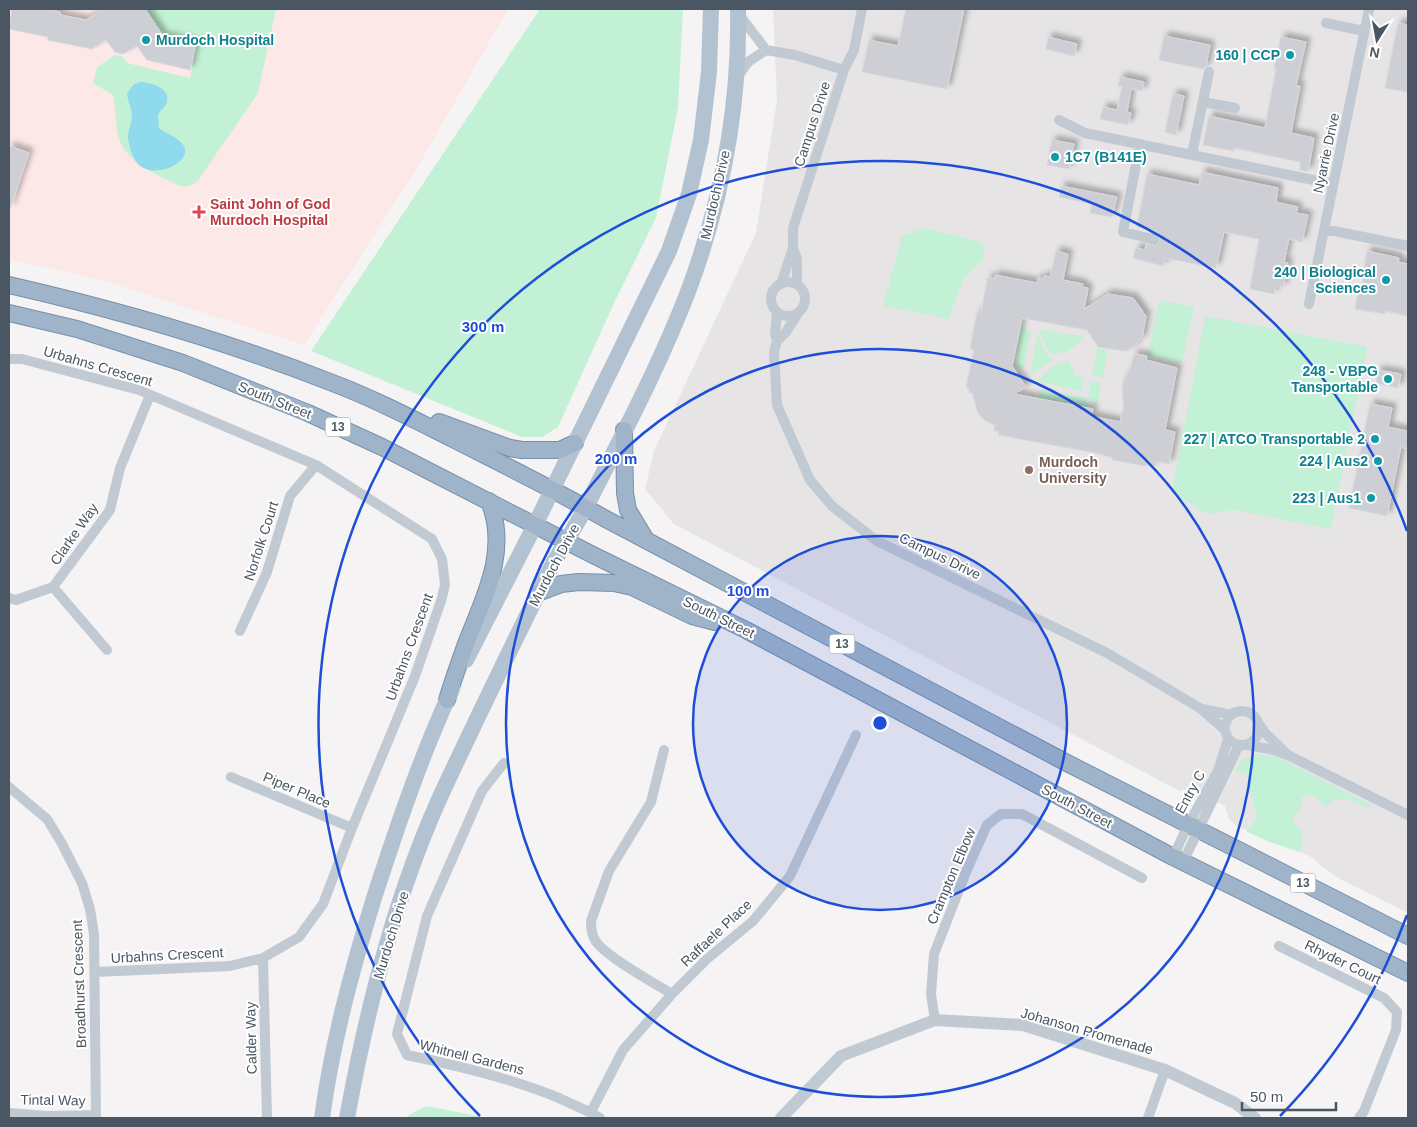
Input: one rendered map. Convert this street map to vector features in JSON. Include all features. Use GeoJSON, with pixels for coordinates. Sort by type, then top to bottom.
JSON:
{"type":"FeatureCollection","features":[{"type":"Feature","properties":{"kind":"highway","name":"13"},"geometry":{"type":"LineString","coordinates":[[9,285],[180,330],[331,382],[382,404],[551,489],[1193,827],[1408,936]]}},
{"type":"Feature","properties":{"kind":"highway","name":"South Street"},"geometry":{"type":"LineString","coordinates":[[9,312],[76,329],[183,363],[308,413],[746,630],[1178,860],[1408,973]]}},
{"type":"Feature","properties":{"kind":"highway"},"geometry":{"type":"LineString","coordinates":[[331,382],[510,448],[522,450],[560,450],[575,443]]}},
{"type":"Feature","properties":{"kind":"highway"},"geometry":{"type":"LineString","coordinates":[[624,430],[625,493],[628,510],[646,540]]}},
{"type":"Feature","properties":{"kind":"highway"},"geometry":{"type":"LineString","coordinates":[[447,700],[459,663],[489,586],[496,561],[497,538],[495,516],[489,501]]}},
{"type":"Feature","properties":{"kind":"highway"},"geometry":{"type":"LineString","coordinates":[[540,592],[561,584],[579,582],[614,583],[632,587],[692,616],[746,630]]}},
{"type":"Feature","properties":{"kind":"main road","name":"Murdoch Drive"},"geometry":{"type":"LineString","coordinates":[[322,1118],[336,1039],[351,976],[368,917],[411,788],[447,700],[465,662],[670,251],[689,194],[701,140],[708,82],[710,9]]}},
{"type":"Feature","properties":{"kind":"main road","name":"Murdoch Drive"},"geometry":{"type":"LineString","coordinates":[[347,1118],[357,1062],[379,970],[409,876],[446,785],[540,592],[624,430],[672,330],[698,264],[716,200],[726,153],[736,80],[738,11]]}},
{"type":"Feature","properties":{"kind":"street","name":"Campus Drive"},"geometry":{"type":"LineString","coordinates":[[781,284],[793,248],[793,228],[844,70],[854,50],[862,9]]}},
{"type":"Feature","properties":{"kind":"street","name":"Nyarrie Drive"},"geometry":{"type":"LineString","coordinates":[[1309,304],[1369,9]]}},
{"type":"Feature","properties":{"kind":"street"},"geometry":{"type":"LineString","coordinates":[[738,11],[766,50]]}},
{"type":"Feature","properties":{"kind":"street"},"geometry":{"type":"LineString","coordinates":[[1326,23],[1364,31]]}},
{"type":"Feature","properties":{"kind":"street"},"geometry":{"type":"LineString","coordinates":[[736,80],[748,62],[766,50],[795,55],[844,70]]}},
{"type":"Feature","properties":{"kind":"street"},"geometry":{"type":"LineString","coordinates":[[1192,154],[1209,72]]}},
{"type":"Feature","properties":{"kind":"street"},"geometry":{"type":"LineString","coordinates":[[1203,102],[1235,108]]}},
{"type":"Feature","properties":{"kind":"street"},"geometry":{"type":"LineString","coordinates":[[1059,120],[1085,133],[1333,184]]}},
{"type":"Feature","properties":{"kind":"street"},"geometry":{"type":"LineString","coordinates":[[1140,144],[1123,232],[1153,239]]}},
{"type":"Feature","properties":{"kind":"street"},"geometry":{"type":"LineString","coordinates":[[1324,229],[1408,246]]}},
{"type":"Feature","properties":{"kind":"street","name":"Campus Drive"},"geometry":{"type":"LineString","coordinates":[[793,248],[797,259],[797,284]]}},
{"type":"Feature","properties":{"kind":"street"},"geometry":{"type":"LineString","coordinates":[[777,341],[786,332],[806,302],[803,290],[797,284],[789,282],[781,284],[774,289],[771,297],[772,305],[777,312],[788,317],[797,315]]}},
{"type":"Feature","properties":{"kind":"street","name":"Campus Drive"},"geometry":{"type":"LineString","coordinates":[[777,312],[775,334],[777,341],[774,352],[778,405],[810,480],[832,506],[877,541],[1107,653],[1200,708],[1227,734],[1243,745],[1270,749],[1290,756],[1408,815]]}},
{"type":"Feature","properties":{"kind":"street","name":"Urbahns Crescent"},"geometry":{"type":"LineString","coordinates":[[9,359],[22,359],[139,390],[316,465],[432,539],[442,559],[446,584],[415,676],[352,828],[323,904],[299,937],[263,958],[230,966],[95,972]]}},
{"type":"Feature","properties":{"kind":"street","name":"Clarke Way"},"geometry":{"type":"LineString","coordinates":[[9,598],[16,600],[53,587],[110,510],[120,468],[150,395]]}},
{"type":"Feature","properties":{"kind":"street","name":"Norfolk Court"},"geometry":{"type":"LineString","coordinates":[[240,631],[267,572],[290,496],[316,465]]}},
{"type":"Feature","properties":{"kind":"street"},"geometry":{"type":"LineString","coordinates":[[53,587],[107,650]]}},
{"type":"Feature","properties":{"kind":"street","name":"Campus Drive"},"geometry":{"type":"LineString","coordinates":[[1200,708],[1231,715],[1244,711],[1250,713],[1256,718],[1265,733],[1290,756]]}},
{"type":"Feature","properties":{"kind":"street"},"geometry":{"type":"LineString","coordinates":[[1227,734],[1225,724],[1231,715]]}},
{"type":"Feature","properties":{"kind":"street"},"geometry":{"type":"LineString","coordinates":[[1243,745],[1253,742],[1258,737],[1259,724]]}},
{"type":"Feature","properties":{"kind":"street","name":"Entry C"},"geometry":{"type":"LineString","coordinates":[[1178,860],[1218,771],[1227,734]]}},
{"type":"Feature","properties":{"kind":"street","name":"Raffaele Place"},"geometry":{"type":"LineString","coordinates":[[590,1112],[623,1050],[672,994],[708,959],[753,921],[790,876],[856,735]]}},
{"type":"Feature","properties":{"kind":"street","name":"Entry C"},"geometry":{"type":"LineString","coordinates":[[1193,827],[1243,745]]}},
{"type":"Feature","properties":{"kind":"street"},"geometry":{"type":"LineString","coordinates":[[664,750],[651,802],[609,871],[591,920],[591,927],[594,939],[606,952],[672,994]]}},
{"type":"Feature","properties":{"kind":"street","name":"Whitnell Gardens"},"geometry":{"type":"LineString","coordinates":[[504,763],[482,791],[427,916],[397,1034],[407,1055],[468,1068],[531,1087],[600,1118]]}},
{"type":"Feature","properties":{"kind":"street","name":"Piper Place"},"geometry":{"type":"LineString","coordinates":[[231,777],[352,828]]}},
{"type":"Feature","properties":{"kind":"street","name":"Broadhurst Crescent"},"geometry":{"type":"LineString","coordinates":[[9,787],[47,819],[82,883],[90,910],[94,934],[96,1117]]}},
{"type":"Feature","properties":{"kind":"street","name":"Crampton Elbow"},"geometry":{"type":"LineString","coordinates":[[935,1020],[931,994],[934,954],[966,872],[987,825],[1001,814],[1022,814],[1142,878]]}},
{"type":"Feature","properties":{"kind":"street","name":"Rhyder Court"},"geometry":{"type":"LineString","coordinates":[[1278,946],[1384,998],[1396,1012],[1396,1030],[1364,1111],[1359,1118]]}},
{"type":"Feature","properties":{"kind":"street","name":"Calder Way"},"geometry":{"type":"LineString","coordinates":[[263,958],[267,1118]]}},
{"type":"Feature","properties":{"kind":"street","name":"Johanson Promenade"},"geometry":{"type":"LineString","coordinates":[[781,1118],[841,1056],[935,1020],[1023,1025],[1165,1070],[1234,1103],[1254,1118]]}},
{"type":"Feature","properties":{"kind":"street"},"geometry":{"type":"LineString","coordinates":[[1148,1118],[1165,1070]]}},
{"type":"Feature","properties":{"kind":"street","name":"Tintal Way"},"geometry":{"type":"LineString","coordinates":[[9,1112],[47,1116],[96,1117]]}},
{"type":"Feature","properties":{"kind":"shaded area","name":"Saint John of God Murdoch Hospital"},"geometry":{"type":"Polygon","coordinates":[[[9,9],[508,9],[418,166],[304,345],[105,281],[9,259],[9,9]]]}},
{"type":"Feature","properties":{"kind":"shaded area","name":"Murdoch University"},"geometry":{"type":"Polygon","coordinates":[[[773,9],[1408,9],[1408,913],[1340,879],[1313,858],[1235,825],[1229,819],[1225,806],[1192,789],[1180,791],[1174,788],[674,524],[645,489],[654,451],[756,233],[777,100],[773,9]]]}},
{"type":"Feature","properties":{"kind":"green space"},"geometry":{"type":"Polygon","coordinates":[[[145,9],[276,9],[258,93],[199,179],[189,186],[177,185],[150,171],[141,166],[126,152],[118,134],[113,95],[93,83],[97,67],[115,55],[122,56],[127,63],[190,78],[197,41],[190,39],[190,42],[163,36],[145,9]]]}},
{"type":"Feature","properties":{"kind":"green space"},"geometry":{"type":"Polygon","coordinates":[[[540,9],[683,9],[678,108],[656,218],[614,303],[558,427],[542,437],[522,437],[311,351],[540,9]]]}},
{"type":"Feature","properties":{"kind":"green space"},"geometry":{"type":"Polygon","coordinates":[[[924,228],[978,241],[983,246],[984,261],[970,271],[965,278],[949,319],[883,306],[902,236],[924,228]]]}},
{"type":"Feature","properties":{"kind":"green space"},"geometry":{"type":"Polygon","coordinates":[[[1159,300],[1194,307],[1182,363],[1148,356],[1159,300]]]}},
{"type":"Feature","properties":{"kind":"green space"},"geometry":{"type":"Polygon","coordinates":[[[1205,316],[1367,347],[1331,529],[1234,510],[1207,514],[1172,492],[1205,316]]]}},
{"type":"Feature","properties":{"kind":"green space"},"geometry":{"type":"Polygon","coordinates":[[[1022,325],[1031,333],[1023,369],[1015,362],[1022,325]]]}},
{"type":"Feature","properties":{"kind":"green space"},"geometry":{"type":"Polygon","coordinates":[[[1039,329],[1078,336],[1082,334],[1083,339],[1065,353],[1061,352],[1054,355],[1049,353],[1039,329]]]}},
{"type":"Feature","properties":{"kind":"green space"},"geometry":{"type":"Polygon","coordinates":[[[1038,333],[1045,351],[1054,359],[1030,375],[1038,333]]]}},
{"type":"Feature","properties":{"kind":"green space"},"geometry":{"type":"Polygon","coordinates":[[[1097,348],[1108,350],[1103,378],[1092,375],[1097,348]]]}},
{"type":"Feature","properties":{"kind":"green space"},"geometry":{"type":"Polygon","coordinates":[[[1067,361],[1070,363],[1076,376],[1084,379],[1082,391],[1036,381],[1057,364],[1067,361]]]}},
{"type":"Feature","properties":{"kind":"green space"},"geometry":{"type":"Polygon","coordinates":[[[1091,381],[1101,383],[1097,407],[1088,395],[1091,381]]]}},
{"type":"Feature","properties":{"kind":"green space"},"geometry":{"type":"Polygon","coordinates":[[[1039,389],[1084,397],[1091,408],[1039,399],[1039,389]]]}},
{"type":"Feature","properties":{"kind":"green space"},"geometry":{"type":"Polygon","coordinates":[[[1257,754],[1281,759],[1371,805],[1369,809],[1356,803],[1336,799],[1331,801],[1326,807],[1313,795],[1304,796],[1301,799],[1302,806],[1293,816],[1294,822],[1302,832],[1302,847],[1299,852],[1267,841],[1246,831],[1256,820],[1256,811],[1247,773],[1237,771],[1236,768],[1243,760],[1257,754]]]}},
{"type":"Feature","properties":{"kind":"green space"},"geometry":{"type":"Polygon","coordinates":[[[426,1106],[488,1118],[404,1118],[426,1106]]]}},
{"type":"Feature","properties":{"kind":"water"},"geometry":{"type":"Polygon","coordinates":[[[140,82],[159,87],[166,93],[166,104],[158,115],[159,128],[184,146],[185,153],[182,159],[175,165],[167,168],[148,170],[140,166],[131,150],[128,136],[132,114],[127,94],[133,85],[140,82]]]}},
{"type":"Feature","properties":{"kind":"building","name":"Murdoch Hospital"},"geometry":{"type":"Polygon","coordinates":[[[12,9],[45,9],[60,12],[60,15],[86,20],[103,9],[145,9],[163,36],[196,43],[190,70],[147,60],[137,46],[123,54],[115,52],[106,40],[92,49],[48,40],[48,37],[9,29],[12,9]]]}},
{"type":"Feature","properties":{"kind":"building"},"geometry":{"type":"Polygon","coordinates":[[[906,9],[964,9],[947,89],[862,72],[869,40],[898,46],[906,9]]]}},
{"type":"Feature","properties":{"kind":"building"},"geometry":{"type":"Polygon","coordinates":[[[1398,23],[1408,25],[1408,92],[1385,88],[1398,23]]]}},
{"type":"Feature","properties":{"kind":"building"},"geometry":{"type":"Polygon","coordinates":[[[1164,36],[1210,45],[1206,66],[1203,69],[1159,60],[1164,36]]]}},
{"type":"Feature","properties":{"kind":"building"},"geometry":{"type":"Polygon","coordinates":[[[1048,37],[1077,44],[1074,56],[1046,49],[1048,37]]]}},
{"type":"Feature","properties":{"kind":"building"},"geometry":{"type":"Polygon","coordinates":[[[1281,37],[1306,42],[1296,86],[1300,86],[1291,133],[1314,138],[1308,172],[1300,170],[1300,162],[1234,148],[1234,151],[1203,145],[1209,116],[1265,128],[1281,37]]]}},
{"type":"Feature","properties":{"kind":"building"},"geometry":{"type":"Polygon","coordinates":[[[1120,77],[1144,82],[1142,91],[1131,89],[1127,112],[1131,113],[1128,125],[1100,119],[1103,107],[1117,110],[1122,87],[1118,86],[1120,77]]]}},
{"type":"Feature","properties":{"kind":"building"},"geometry":{"type":"Polygon","coordinates":[[[1173,94],[1184,96],[1176,135],[1165,132],[1173,94]]]}},
{"type":"Feature","properties":{"kind":"building"},"geometry":{"type":"Polygon","coordinates":[[[1052,140],[1074,144],[1069,169],[1047,165],[1052,140]]]}},
{"type":"Feature","properties":{"kind":"building"},"geometry":{"type":"Polygon","coordinates":[[[9,146],[29,153],[10,209],[9,209],[9,146]]]}},
{"type":"Feature","properties":{"kind":"building"},"geometry":{"type":"Polygon","coordinates":[[[1202,172],[1278,188],[1276,202],[1298,207],[1296,213],[1308,215],[1302,242],[1289,239],[1284,262],[1288,263],[1283,287],[1276,286],[1274,294],[1250,289],[1259,239],[1224,232],[1216,268],[1165,258],[1163,266],[1133,258],[1136,248],[1145,250],[1146,244],[1155,245],[1160,240],[1157,234],[1150,230],[1137,227],[1147,174],[1199,185],[1202,172]]]}},
{"type":"Feature","properties":{"kind":"building"},"geometry":{"type":"Polygon","coordinates":[[[1061,186],[1117,197],[1112,217],[1090,213],[1092,204],[1059,197],[1061,186]]]}},
{"type":"Feature","properties":{"kind":"building"},"geometry":{"type":"Polygon","coordinates":[[[1056,251],[1068,254],[1063,280],[1083,284],[1082,287],[1088,288],[1084,309],[1108,294],[1133,298],[1146,316],[1142,338],[1136,342],[1137,344],[1126,351],[1098,347],[1087,330],[1022,318],[1012,366],[1026,387],[1014,394],[1093,409],[1091,416],[1120,422],[1124,406],[1123,382],[1131,366],[1134,354],[1147,356],[1146,360],[1177,368],[1165,430],[1175,432],[1169,464],[1156,461],[1156,466],[1146,464],[1146,466],[1112,460],[1113,458],[1096,453],[998,435],[999,431],[994,431],[995,425],[984,420],[978,413],[972,393],[969,393],[969,388],[966,388],[974,350],[970,349],[977,312],[981,313],[988,277],[994,279],[995,275],[1037,283],[1038,278],[1050,277],[1056,251]]]}},
{"type":"Feature","properties":{"kind":"building","name":"240 | Biological Sciences"},"geometry":{"type":"Polygon","coordinates":[[[1367,251],[1399,258],[1398,262],[1408,264],[1408,316],[1385,311],[1385,314],[1355,309],[1366,267],[1364,267],[1367,251]]]}},
{"type":"Feature","properties":{"kind":"building","name":"248 - VBPG Tansportable"},"geometry":{"type":"Polygon","coordinates":[[[1378,370],[1401,374],[1398,388],[1376,383],[1378,370]]]}},
{"type":"Feature","properties":{"kind":"building"},"geometry":{"type":"Polygon","coordinates":[[[1370,404],[1392,408],[1388,427],[1408,431],[1408,449],[1401,447],[1387,516],[1349,508],[1370,404]]]}},
{"type":"Feature","properties":{"kind":"place","name":"Murdoch Hospital"},"geometry":{"type":"Point","coordinates":[146,40]}},
{"type":"Feature","properties":{"kind":"place","name":"160 | CCP"},"geometry":{"type":"Point","coordinates":[1290,55]}},
{"type":"Feature","properties":{"kind":"place","name":"1C7 (B141E)"},"geometry":{"type":"Point","coordinates":[1055,157]}},
{"type":"Feature","properties":{"kind":"place","name":"Saint John of God Murdoch Hospital"},"geometry":{"type":"Point","coordinates":[199,212]}},
{"type":"Feature","properties":{"kind":"place","name":"240 | Biological Sciences"},"geometry":{"type":"Point","coordinates":[1386,280]}},
{"type":"Feature","properties":{"kind":"place","name":"248 - VBPG Tansportable"},"geometry":{"type":"Point","coordinates":[1388,379]}},
{"type":"Feature","properties":{"kind":"place","name":"227 | ATCO Transportable 2"},"geometry":{"type":"Point","coordinates":[1375,439]}},
{"type":"Feature","properties":{"kind":"place","name":"224 | Aus2"},"geometry":{"type":"Point","coordinates":[1378,461]}},
{"type":"Feature","properties":{"kind":"place","name":"Murdoch University"},"geometry":{"type":"Point","coordinates":[1029,470]}},
{"type":"Feature","properties":{"kind":"place","name":"223 | Aus1"},"geometry":{"type":"Point","coordinates":[1371,498]}}]}
